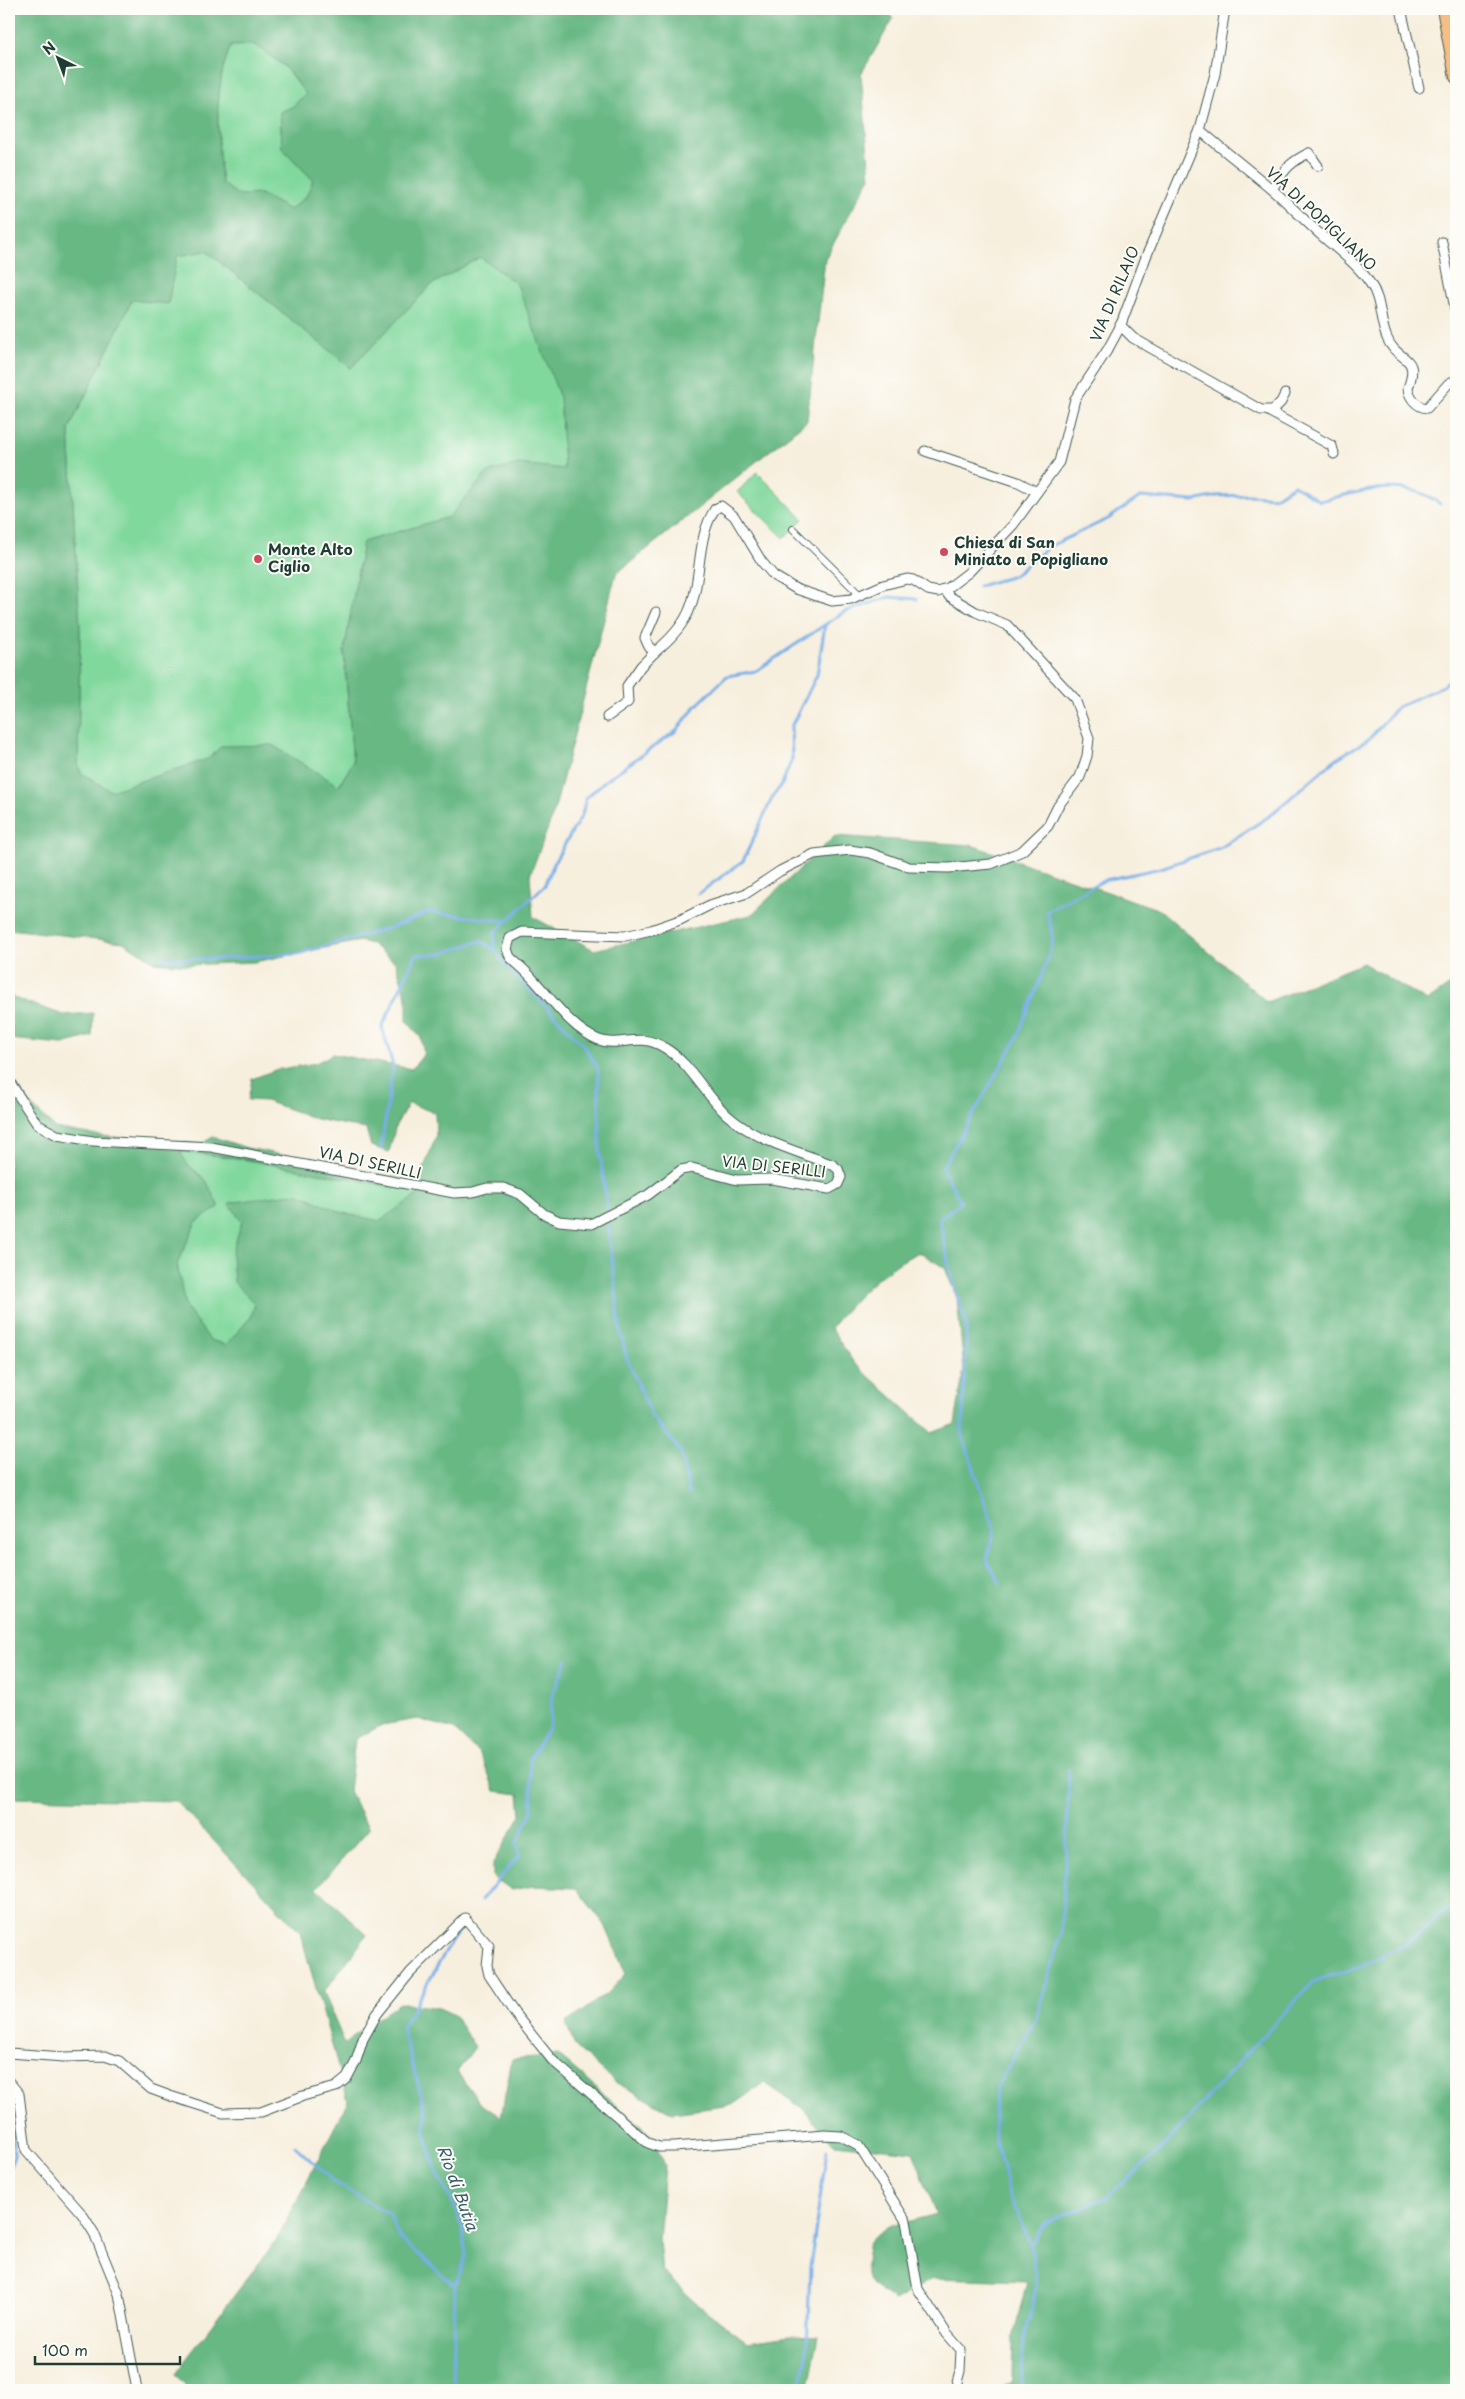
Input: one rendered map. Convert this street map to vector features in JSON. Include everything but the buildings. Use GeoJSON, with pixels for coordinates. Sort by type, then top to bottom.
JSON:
{"type":"FeatureCollection","features":[{"type":"Feature","properties":{"kind":"main road"},"geometry":{"type":"LineString","coordinates":[[1443,9],[1456,77]]}},
{"type":"Feature","properties":{"kind":"street","name":"VIA DI RILAIO"},"geometry":{"type":"LineString","coordinates":[[944,589],[958,581],[981,560],[1013,526],[1059,462],[1074,399],[1108,349],[1120,325],[1146,257],[1200,130],[1215,74],[1225,9]]}},
{"type":"Feature","properties":{"kind":"street"},"geometry":{"type":"LineString","coordinates":[[1401,9],[1419,88]]}},
{"type":"Feature","properties":{"kind":"street","name":"VIA DI POPIGLIANO"},"geometry":{"type":"LineString","coordinates":[[1200,130],[1233,160],[1272,189],[1355,266],[1370,283],[1382,313],[1386,336],[1390,345],[1412,368],[1413,373],[1408,388],[1413,400],[1422,408],[1427,408],[1448,384],[1451,382],[1456,384]]}},
{"type":"Feature","properties":{"kind":"street"},"geometry":{"type":"LineString","coordinates":[[1272,189],[1288,165],[1309,153],[1318,166]]}},
{"type":"Feature","properties":{"kind":"street"},"geometry":{"type":"LineString","coordinates":[[1442,242],[1456,314]]}},
{"type":"Feature","properties":{"kind":"street"},"geometry":{"type":"LineString","coordinates":[[1120,325],[1133,338],[1332,446],[1334,454]]}},
{"type":"Feature","properties":{"kind":"street"},"geometry":{"type":"LineString","coordinates":[[1268,411],[1276,407],[1285,394]]}},
{"type":"Feature","properties":{"kind":"street"},"geometry":{"type":"LineString","coordinates":[[924,451],[1018,482],[1037,492]]}},
{"type":"Feature","properties":{"kind":"street"},"geometry":{"type":"LineString","coordinates":[[607,717],[628,702],[627,686],[641,666],[666,643],[688,614],[707,524],[715,509],[721,506],[734,516],[762,562],[782,582],[811,595],[832,601],[860,595],[883,584],[908,580],[913,580],[928,590],[938,592],[944,589]]}},
{"type":"Feature","properties":{"kind":"street"},"geometry":{"type":"LineString","coordinates":[[793,529],[860,595]]}},
{"type":"Feature","properties":{"kind":"street","name":"VIA DI SERILLI"},"geometry":{"type":"LineString","coordinates":[[9,1082],[38,1124],[57,1135],[93,1141],[211,1148],[287,1160],[437,1191],[454,1193],[473,1192],[487,1188],[503,1188],[520,1194],[544,1214],[559,1221],[591,1224],[648,1196],[681,1170],[692,1168],[737,1180],[772,1179],[829,1189],[838,1184],[842,1177],[838,1169],[833,1165],[765,1140],[742,1127],[726,1114],[690,1071],[665,1047],[638,1038],[613,1042],[600,1041],[586,1033],[572,1022],[510,957],[507,943],[510,938],[522,932],[625,936],[640,933],[680,920],[710,905],[747,893],[780,871],[814,854],[850,850],[870,853],[909,867],[949,868],[990,864],[1022,851],[1048,826],[1058,806],[1080,777],[1089,738],[1075,699],[1007,625],[969,608],[949,596],[944,589]]}},
{"type":"Feature","properties":{"kind":"street"},"geometry":{"type":"LineString","coordinates":[[656,612],[645,638],[649,647],[656,652]]}},
{"type":"Feature","properties":{"kind":"street"},"geometry":{"type":"LineString","coordinates":[[9,2053],[64,2057],[105,2056],[119,2061],[151,2089],[170,2096],[223,2113],[261,2112],[303,2096],[336,2087],[347,2078],[356,2061],[363,2039],[377,2014],[410,1973],[465,1918],[489,1946],[487,1966],[489,1975],[515,2014],[546,2052],[578,2084],[648,2143],[659,2147],[674,2147],[825,2134],[841,2136],[858,2145],[906,2221],[918,2289],[947,2334],[961,2350],[960,2370],[955,2388]]}},
{"type":"Feature","properties":{"kind":"street"},"geometry":{"type":"LineString","coordinates":[[9,2082],[19,2094],[26,2150],[82,2214],[94,2233],[119,2294],[137,2390]]}},
{"type":"Feature","properties":{"kind":"green space"},"geometry":{"type":"Polygon","coordinates":[[[9,9],[885,9],[893,19],[861,74],[870,177],[825,259],[807,421],[616,574],[554,812],[530,875],[533,917],[594,950],[751,915],[835,836],[971,845],[1160,910],[1267,1002],[1363,963],[1427,1001],[1456,981],[1456,2390],[998,2390],[1012,2380],[1013,2338],[1027,2281],[933,2278],[894,2301],[876,2288],[868,2276],[866,2261],[869,2240],[887,2227],[937,2214],[913,2152],[835,2144],[802,2108],[765,2083],[732,2105],[673,2113],[615,2082],[575,2046],[566,2023],[610,1991],[626,1974],[605,1925],[576,1888],[533,1886],[512,1890],[493,1877],[493,1863],[521,1815],[519,1794],[495,1791],[480,1754],[454,1729],[418,1719],[382,1725],[355,1739],[349,1792],[369,1829],[317,1888],[367,1935],[324,1992],[345,2045],[356,2033],[400,2003],[439,2008],[454,2015],[475,2047],[457,2072],[481,2104],[501,2117],[512,2059],[558,2055],[652,2136],[665,2165],[659,2241],[662,2271],[701,2307],[747,2342],[791,2336],[819,2337],[808,2390],[190,2390],[175,2374],[277,2239],[348,2101],[300,1932],[176,1801],[9,1798],[9,1075],[32,1106],[55,1128],[100,1136],[201,1144],[213,1137],[247,1148],[412,1181],[421,1176],[436,1136],[435,1113],[409,1103],[396,1125],[389,1152],[371,1146],[366,1129],[316,1119],[266,1101],[248,1100],[252,1079],[275,1070],[316,1063],[333,1054],[412,1069],[424,1054],[421,1038],[407,1021],[407,1000],[396,963],[372,944],[360,941],[254,962],[187,965],[155,962],[123,942],[9,929],[9,9]],[[255,45],[231,46],[221,77],[219,95],[218,132],[222,183],[238,195],[260,194],[290,210],[307,195],[313,180],[282,148],[280,112],[292,107],[306,94],[284,66],[255,45]],[[206,251],[177,256],[168,304],[132,300],[69,429],[80,630],[78,765],[81,773],[111,791],[208,759],[222,746],[272,745],[339,786],[353,762],[344,652],[363,542],[449,517],[487,473],[518,464],[564,469],[560,398],[517,284],[480,257],[431,285],[351,368],[206,251]],[[180,1151],[187,1164],[206,1180],[219,1207],[196,1222],[177,1264],[185,1306],[210,1340],[226,1345],[251,1317],[255,1304],[234,1282],[232,1254],[242,1221],[229,1203],[297,1193],[343,1213],[379,1221],[422,1192],[237,1158],[180,1151]],[[919,1252],[870,1285],[831,1328],[854,1363],[932,1433],[955,1424],[964,1369],[957,1298],[945,1268],[919,1252]]]}},
{"type":"Feature","properties":{"kind":"green space"},"geometry":{"type":"Polygon","coordinates":[[[255,45],[284,66],[306,94],[292,107],[280,112],[282,148],[313,180],[307,195],[290,210],[260,194],[238,195],[222,184],[218,132],[221,77],[231,46],[255,45]]]}},
{"type":"Feature","properties":{"kind":"green space"},"geometry":{"type":"Polygon","coordinates":[[[206,251],[351,368],[431,285],[480,257],[517,284],[561,398],[564,469],[518,464],[488,473],[449,517],[363,542],[344,652],[353,763],[338,786],[307,766],[222,746],[208,759],[111,791],[81,773],[78,765],[80,630],[69,429],[132,300],[168,303],[177,256],[206,251]]]}},
{"type":"Feature","properties":{"kind":"green space"},"geometry":{"type":"Polygon","coordinates":[[[757,472],[803,519],[784,538],[737,492],[757,472]]]}},
{"type":"Feature","properties":{"kind":"green space"},"geometry":{"type":"Polygon","coordinates":[[[9,992],[14,998],[64,1015],[93,1013],[92,1036],[63,1044],[9,1039],[9,992]]]}},
{"type":"Feature","properties":{"kind":"green space"},"geometry":{"type":"Polygon","coordinates":[[[179,1151],[237,1158],[423,1192],[379,1221],[343,1213],[297,1193],[229,1204],[242,1221],[232,1254],[234,1282],[255,1304],[251,1317],[226,1345],[210,1340],[185,1306],[177,1264],[196,1222],[206,1180],[187,1164],[179,1151]]]}},
{"type":"Feature","properties":{"kind":"waterway"},"geometry":{"type":"LineString","coordinates":[[979,586],[1014,576],[1048,547],[1108,519],[1140,497],[1194,501],[1216,496],[1250,495],[1275,497],[1294,485],[1320,501],[1366,491],[1397,488],[1427,495],[1440,504]]}},
{"type":"Feature","properties":{"kind":"waterway"},"geometry":{"type":"LineString","coordinates":[[607,1209],[600,1152],[598,1068],[584,1046],[505,964],[495,950],[494,933],[545,885],[555,861],[582,815],[586,798],[606,780],[676,731],[696,706],[727,676],[756,671],[844,612],[889,597],[917,599]]}},
{"type":"Feature","properties":{"kind":"waterway"},"geometry":{"type":"LineString","coordinates":[[698,894],[743,861],[772,798],[782,784],[792,759],[791,727],[817,675],[825,625]]}},
{"type":"Feature","properties":{"kind":"waterway"},"geometry":{"type":"LineString","coordinates":[[1000,1583],[987,1560],[994,1529],[962,1434],[967,1326],[951,1275],[939,1219],[961,1202],[942,1168],[1017,1038],[1047,962],[1053,938],[1047,911],[1105,880],[1161,868],[1222,847],[1268,817],[1336,759],[1369,739],[1397,707],[1443,686],[1456,674]]}},
{"type":"Feature","properties":{"kind":"waterway"},"geometry":{"type":"LineString","coordinates":[[160,958],[212,959],[297,954],[390,928],[429,912],[505,921]]}},
{"type":"Feature","properties":{"kind":"waterway"},"geometry":{"type":"LineString","coordinates":[[381,1149],[393,1066],[382,1027],[416,955],[440,954],[481,941],[495,950]]}},
{"type":"Feature","properties":{"kind":"waterway"},"geometry":{"type":"LineString","coordinates":[[608,1225],[620,1329],[626,1356],[651,1415],[681,1452],[689,1494]]}},
{"type":"Feature","properties":{"kind":"waterway","name":"Rio di Butia"},"geometry":{"type":"LineString","coordinates":[[481,1900],[519,1856],[517,1843],[532,1811],[530,1759],[550,1725],[551,1698],[567,1660]]}},
{"type":"Feature","properties":{"kind":"waterway"},"geometry":{"type":"LineString","coordinates":[[1021,2390],[1024,2340],[1036,2287],[1031,2244],[1009,2196],[994,2131],[996,2088],[1036,2019],[1061,1933],[1069,1769]]}},
{"type":"Feature","properties":{"kind":"waterway"},"geometry":{"type":"LineString","coordinates":[[1031,2244],[1045,2223],[1107,2197],[1160,2150],[1312,1982],[1359,1967],[1408,1943],[1441,1914],[1456,1908]]}},
{"type":"Feature","properties":{"kind":"waterway","name":"Rio di Butia"},"geometry":{"type":"LineString","coordinates":[[456,2390],[452,2374],[455,2286],[466,2257],[463,2231],[455,2207],[438,2175],[424,2131],[427,2115],[402,2028],[450,1944],[463,1925]]}},
{"type":"Feature","properties":{"kind":"waterway"},"geometry":{"type":"LineString","coordinates":[[9,2169],[14,2156],[13,2130]]}},
{"type":"Feature","properties":{"kind":"waterway"},"geometry":{"type":"LineString","coordinates":[[295,2146],[334,2182],[389,2214],[399,2237],[455,2286]]}},
{"type":"Feature","properties":{"kind":"waterway"},"geometry":{"type":"LineString","coordinates":[[799,2390],[807,2351],[810,2267],[827,2150]]}},
{"type":"Feature","properties":{"kind":"place","name":"Chiesa di San Miniato a Popigliano"},"geometry":{"type":"Point","coordinates":[944,552]}},
{"type":"Feature","properties":{"kind":"place","name":"Monte Alto Ciglio"},"geometry":{"type":"Point","coordinates":[258,559]}}]}
